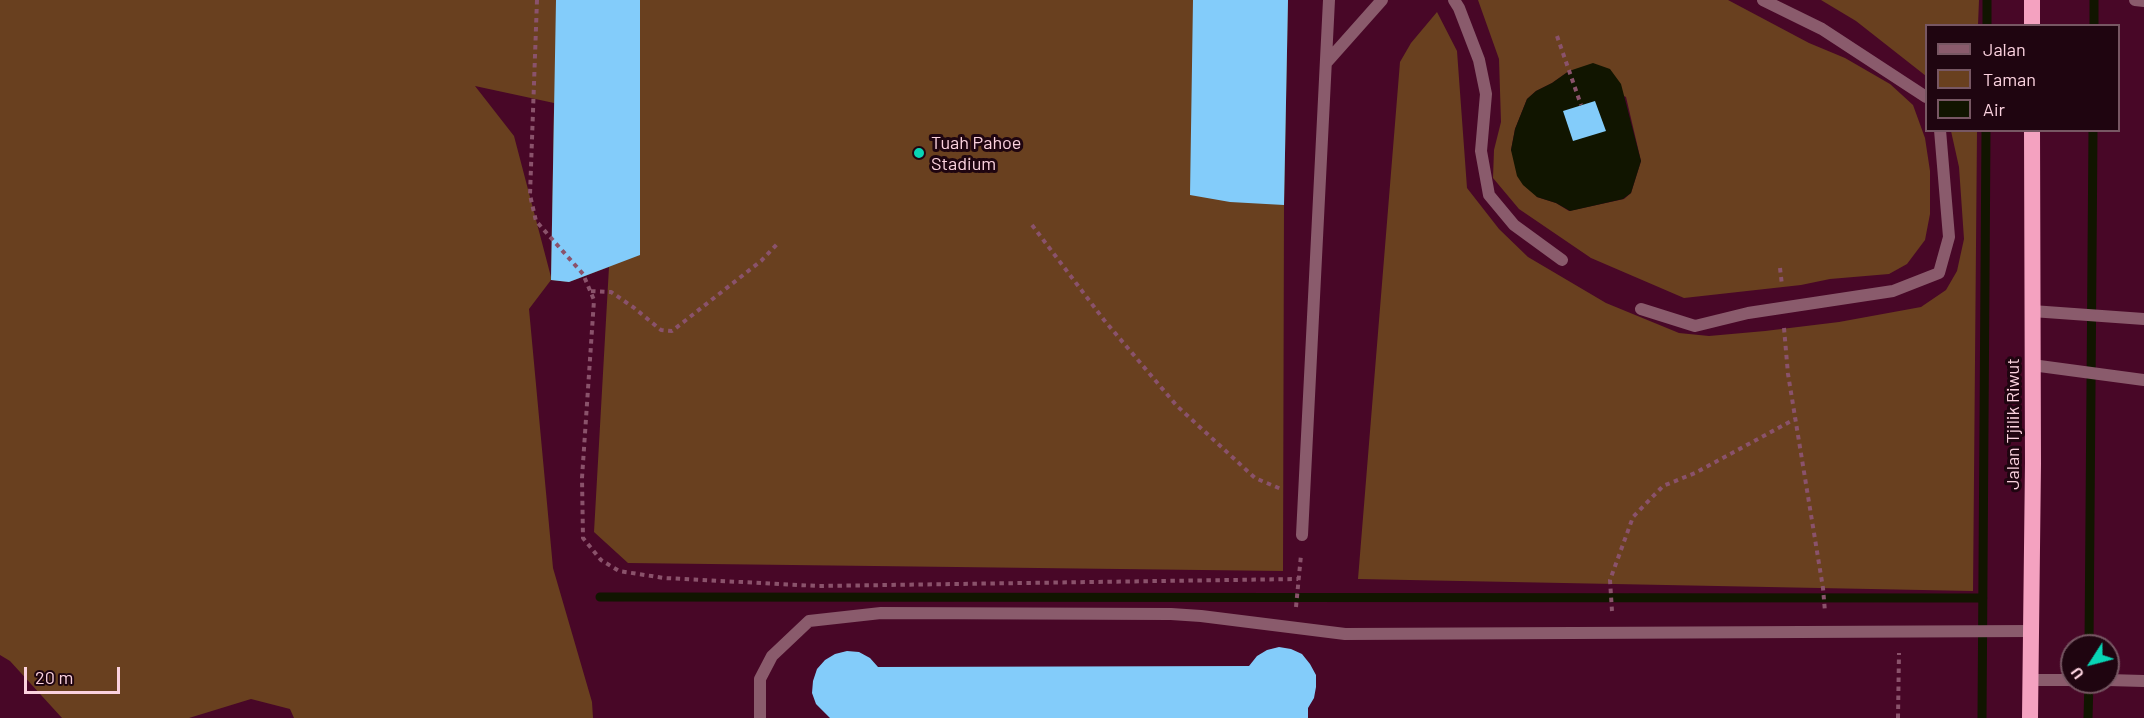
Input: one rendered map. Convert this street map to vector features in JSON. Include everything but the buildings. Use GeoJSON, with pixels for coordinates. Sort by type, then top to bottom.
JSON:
{"type":"FeatureCollection","features":[{"type":"Feature","properties":{"kind":"highway"},"geometry":{"type":"LineString","coordinates":[[2032,0],[2032,24]]}},
{"type":"Feature","properties":{"kind":"highway","name":"Jalan Tjilik Riwut"},"geometry":{"type":"LineString","coordinates":[[2030,718],[2032,132]]}},
{"type":"Feature","properties":{"kind":"street"},"geometry":{"type":"LineString","coordinates":[[1302,535],[1329,0]]}},
{"type":"Feature","properties":{"kind":"street"},"geometry":{"type":"LineString","coordinates":[[1326,63],[1382,0]]}},
{"type":"Feature","properties":{"kind":"street"},"geometry":{"type":"LineString","coordinates":[[1454,0],[1479,60],[1486,94],[1481,151],[1489,195],[1514,225],[1562,260]]}},
{"type":"Feature","properties":{"kind":"street"},"geometry":{"type":"LineString","coordinates":[[1763,0],[1822,29],[1925,96]]}},
{"type":"Feature","properties":{"kind":"street"},"geometry":{"type":"LineString","coordinates":[[2135,0],[2144,1]]}},
{"type":"Feature","properties":{"kind":"street"},"geometry":{"type":"LineString","coordinates":[[1641,309],[1695,326],[1748,313],[1893,291],[1939,273],[1949,237],[1940,132]]}},
{"type":"Feature","properties":{"kind":"street"},"geometry":{"type":"LineString","coordinates":[[2032,311],[2144,319]]}},
{"type":"Feature","properties":{"kind":"street"},"geometry":{"type":"LineString","coordinates":[[2032,365],[2144,380]]}},
{"type":"Feature","properties":{"kind":"street"},"geometry":{"type":"LineString","coordinates":[[760,718],[760,679],[772,656],[809,621],[881,613],[1171,614],[1345,634],[2032,631]]}},
{"type":"Feature","properties":{"kind":"street"},"geometry":{"type":"LineString","coordinates":[[2031,680],[2060,680]]}},
{"type":"Feature","properties":{"kind":"street"},"geometry":{"type":"LineString","coordinates":[[2120,681],[2144,681]]}},
{"type":"Feature","properties":{"kind":"path"},"geometry":{"type":"LineString","coordinates":[[537,0],[530,195],[536,221],[583,274],[594,300],[582,478],[583,538],[601,560],[619,571],[664,578],[818,586],[1298,579]]}},
{"type":"Feature","properties":{"kind":"path"},"geometry":{"type":"LineString","coordinates":[[1557,36],[1581,105]]}},
{"type":"Feature","properties":{"kind":"path"},"geometry":{"type":"LineString","coordinates":[[1032,225],[1104,320],[1177,406],[1255,478],[1304,500]]}},
{"type":"Feature","properties":{"kind":"path"},"geometry":{"type":"LineString","coordinates":[[591,291],[611,292],[661,330],[672,331],[761,261],[779,242]]}},
{"type":"Feature","properties":{"kind":"path"},"geometry":{"type":"LineString","coordinates":[[1780,268],[1781,279]]}},
{"type":"Feature","properties":{"kind":"path"},"geometry":{"type":"LineString","coordinates":[[1786,348],[1826,615]]}},
{"type":"Feature","properties":{"kind":"path"},"geometry":{"type":"LineString","coordinates":[[1612,615],[1610,580],[1633,517],[1664,486],[1695,473],[1795,418]]}},
{"type":"Feature","properties":{"kind":"path"},"geometry":{"type":"LineString","coordinates":[[1898,718],[1899,632]]}},
{"type":"Feature","properties":{"kind":"green space"},"geometry":{"type":"Polygon","coordinates":[[[0,0],[1288,0],[1284,205],[1283,571],[628,563],[594,532],[609,267],[569,282],[551,280],[529,309],[553,568],[592,702],[593,718],[294,718],[290,709],[251,699],[189,718],[62,718],[10,661],[0,655],[0,0]],[[475,86],[514,136],[551,277],[554,103],[475,86]]]}},
{"type":"Feature","properties":{"kind":"green space"},"geometry":{"type":"Polygon","coordinates":[[[1478,0],[1728,0],[1809,43],[1845,58],[1890,84],[1913,105],[1925,138],[1930,171],[1930,214],[1925,240],[1907,264],[1889,274],[1830,279],[1801,285],[1684,298],[1591,258],[1519,209],[1493,178],[1494,150],[1501,122],[1499,59],[1478,0]],[[1569,71],[1527,99],[1515,129],[1511,150],[1537,197],[1556,203],[1569,211],[1624,199],[1631,193],[1641,161],[1626,97],[1569,71]]]}},
{"type":"Feature","properties":{"kind":"green space"},"geometry":{"type":"Polygon","coordinates":[[[1821,0],[1979,0],[1978,24],[1925,24],[1925,75],[1856,21],[1821,0]]]}},
{"type":"Feature","properties":{"kind":"green space"},"geometry":{"type":"Polygon","coordinates":[[[1437,12],[1457,51],[1467,188],[1499,229],[1528,257],[1606,303],[1679,333],[1709,336],[1765,331],[1839,322],[1921,307],[1946,290],[1957,271],[1964,239],[1959,167],[1951,132],[1977,132],[1973,591],[1358,579],[1400,62],[1411,43],[1437,12]]]}},
{"type":"Feature","properties":{"kind":"water"},"geometry":{"type":"Polygon","coordinates":[[[1593,63],[1610,69],[1621,84],[1641,161],[1631,193],[1623,199],[1570,211],[1556,203],[1537,197],[1523,185],[1517,176],[1511,150],[1515,129],[1527,99],[1569,71],[1593,63]]]}},
{"type":"Feature","properties":{"kind":"waterway"},"geometry":{"type":"LineString","coordinates":[[1987,0],[1987,24]]}},
{"type":"Feature","properties":{"kind":"waterway"},"geometry":{"type":"LineString","coordinates":[[2094,0],[2094,24]]}},
{"type":"Feature","properties":{"kind":"waterway"},"geometry":{"type":"LineString","coordinates":[[1982,718],[1986,132]]}},
{"type":"Feature","properties":{"kind":"waterway"},"geometry":{"type":"LineString","coordinates":[[2089,634],[2093,132]]}},
{"type":"Feature","properties":{"kind":"waterway"},"geometry":{"type":"LineString","coordinates":[[600,597],[1983,598]]}},
{"type":"Feature","properties":{"kind":"waterway"},"geometry":{"type":"LineString","coordinates":[[2088,718],[2089,694]]}},
{"type":"Feature","properties":{"kind":"place","name":"Tuah Pahoe Stadium"},"geometry":{"type":"Point","coordinates":[919,153]}}]}
